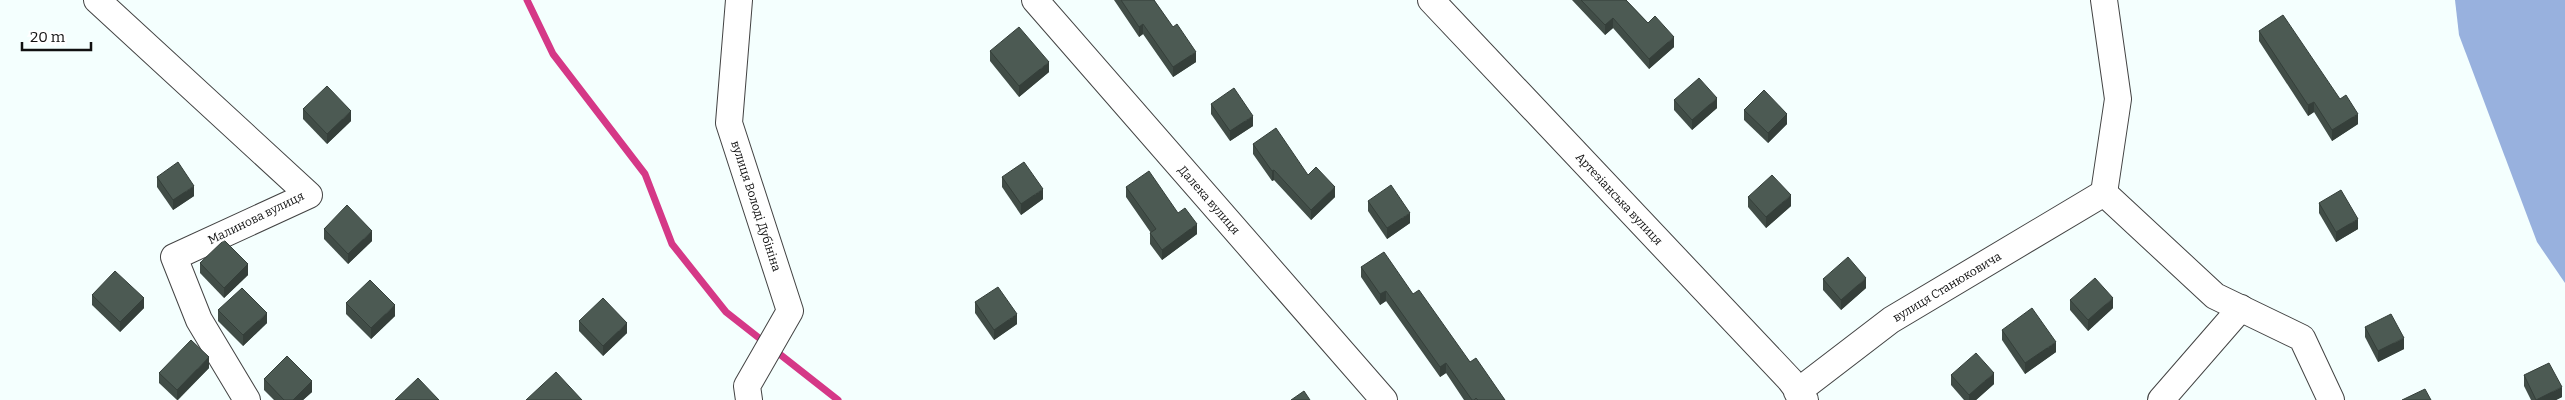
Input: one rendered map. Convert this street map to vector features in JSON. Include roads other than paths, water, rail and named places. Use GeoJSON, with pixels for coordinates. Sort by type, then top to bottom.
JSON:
{"type":"FeatureCollection","features":[{"type":"Feature","properties":{"kind":"street","name":"Малинова вулиця"},"geometry":{"type":"LineString","coordinates":[[97,0],[309,195],[174,257],[199,320],[247,400]]}},
{"type":"Feature","properties":{"kind":"street","name":"вулиця Володі Дубініна"},"geometry":{"type":"LineString","coordinates":[[739,0],[729,123],[790,311],[747,386],[749,400]]}},
{"type":"Feature","properties":{"kind":"street","name":"Далека вулиця"},"geometry":{"type":"LineString","coordinates":[[1035,0],[1384,400]]}},
{"type":"Feature","properties":{"kind":"street","name":"Артезіанська вулиця"},"geometry":{"type":"LineString","coordinates":[[1431,0],[1790,380],[1801,396]]}},
{"type":"Feature","properties":{"kind":"street"},"geometry":{"type":"LineString","coordinates":[[2104,0],[2118,99],[2104,193],[2215,296],[2302,338],[2331,400]]}},
{"type":"Feature","properties":{"kind":"street","name":"вулиця Станюковича"},"geometry":{"type":"LineString","coordinates":[[1801,396],[1891,320],[2104,193]]}},
{"type":"Feature","properties":{"kind":"street"},"geometry":{"type":"LineString","coordinates":[[2161,400],[2240,308]]}},
{"type":"Feature","properties":{"kind":"waterway"},"geometry":{"type":"LineString","coordinates":[[527,0],[553,54],[645,174],[672,244],[726,312],[838,400]]}}]}
